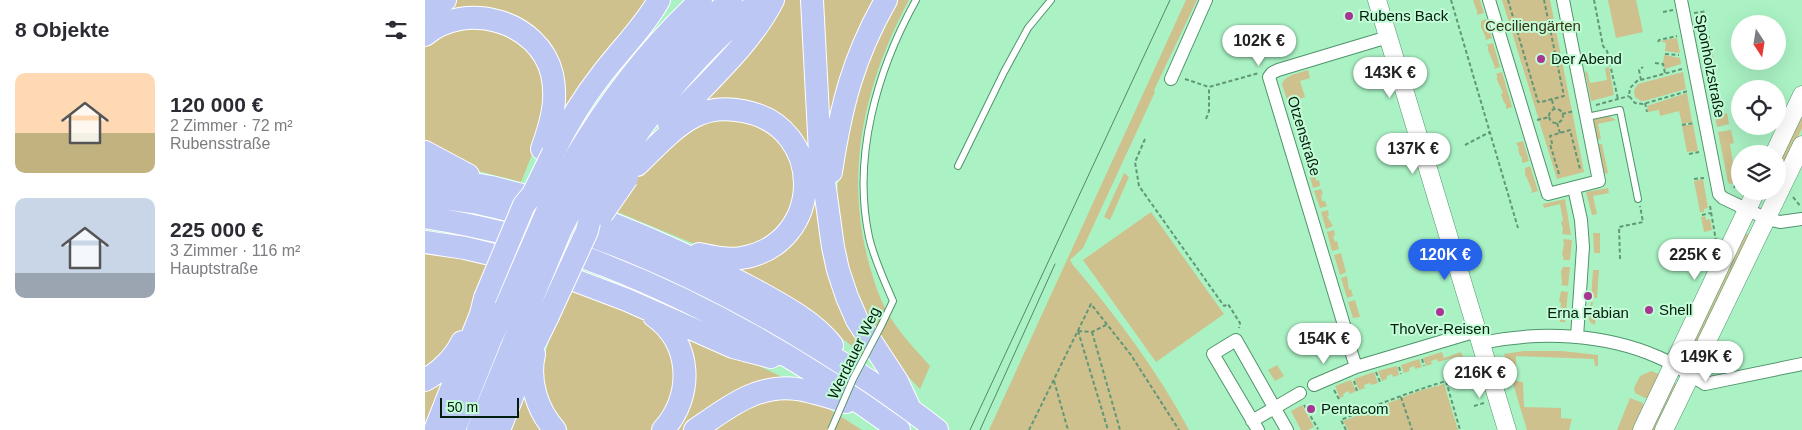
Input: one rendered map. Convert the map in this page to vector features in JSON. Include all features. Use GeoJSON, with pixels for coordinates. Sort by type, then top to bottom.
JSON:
{"type":"FeatureCollection","features":[{"type":"Feature","properties":{"kind":"highway"},"geometry":{"type":"LineString","coordinates":[[425,10],[445,0]]}},
{"type":"Feature","properties":{"kind":"highway"},"geometry":{"type":"LineString","coordinates":[[591,164],[571,120],[600,76],[655,8],[671,0]]}},
{"type":"Feature","properties":{"kind":"highway"},"geometry":{"type":"LineString","coordinates":[[454,430],[483,355],[527,310],[587,232],[592,209],[591,164],[596,122],[623,85],[670,30],[701,0]]}},
{"type":"Feature","properties":{"kind":"highway"},"geometry":{"type":"LineString","coordinates":[[477,430],[561,229],[591,164],[624,117],[664,66],[698,29],[731,0]]}},
{"type":"Feature","properties":{"kind":"highway"},"geometry":{"type":"LineString","coordinates":[[591,164],[628,145],[675,81],[709,45],[761,0]]}},
{"type":"Feature","properties":{"kind":"highway"},"geometry":{"type":"LineString","coordinates":[[591,164],[687,103],[741,46],[761,21],[773,0]]}},
{"type":"Feature","properties":{"kind":"highway"},"geometry":{"type":"LineString","coordinates":[[812,0],[819,139],[835,258],[847,297],[857,320],[897,382],[910,408]]}},
{"type":"Feature","properties":{"kind":"highway"},"geometry":{"type":"LineString","coordinates":[[827,198],[836,136],[847,90],[863,45],[886,0]]}},
{"type":"Feature","properties":{"kind":"highway"},"geometry":{"type":"LineString","coordinates":[[425,35],[440,24],[456,18],[477,15],[496,18],[510,23],[532,39],[547,61],[554,86],[555,102],[552,122],[591,164]]}},
{"type":"Feature","properties":{"kind":"highway"},"geometry":{"type":"LineString","coordinates":[[435,430],[481,314],[484,300],[524,205],[525,191],[681,125],[696,116],[721,109],[752,113],[768,119],[780,128],[790,138],[798,151],[803,164],[805,179],[803,202],[795,222],[787,234],[766,250],[753,256],[734,259],[671,249]]}},
{"type":"Feature","properties":{"kind":"highway"},"geometry":{"type":"LineString","coordinates":[[425,152],[491,187]]}},
{"type":"Feature","properties":{"kind":"highway"},"geometry":{"type":"LineString","coordinates":[[425,175],[491,187],[575,209],[671,249],[725,274],[800,317],[825,337],[832,346],[838,360]]}},
{"type":"Feature","properties":{"kind":"highway"},"geometry":{"type":"LineString","coordinates":[[425,196],[477,203],[562,226],[639,254],[759,312],[838,360],[910,408],[937,430]]}},
{"type":"Feature","properties":{"kind":"highway"},"geometry":{"type":"LineString","coordinates":[[425,217],[472,225],[556,247],[633,277],[696,306],[802,365],[899,430]]}},
{"type":"Feature","properties":{"kind":"highway"},"geometry":{"type":"LineString","coordinates":[[425,242],[465,248],[532,264],[627,300],[733,347],[802,365]]}},
{"type":"Feature","properties":{"kind":"highway"},"geometry":{"type":"LineString","coordinates":[[425,380],[441,368],[459,348],[475,312],[484,300]]}},
{"type":"Feature","properties":{"kind":"highway"},"geometry":{"type":"LineString","coordinates":[[627,300],[655,317],[664,325],[677,343],[684,364],[685,385],[680,404],[671,421],[663,430]]}},
{"type":"Feature","properties":{"kind":"highway"},"geometry":{"type":"LineString","coordinates":[[527,310],[538,339],[533,361],[535,391],[544,416],[555,430]]}},
{"type":"Feature","properties":{"kind":"highway"},"geometry":{"type":"LineString","coordinates":[[499,430],[538,339]]}},
{"type":"Feature","properties":{"kind":"highway"},"geometry":{"type":"LineString","coordinates":[[695,430],[735,402],[769,390],[796,389],[867,407]]}},
{"type":"Feature","properties":{"kind":"street"},"geometry":{"type":"LineString","coordinates":[[1171,79],[1206,0]]}},
{"type":"Feature","properties":{"kind":"street"},"geometry":{"type":"LineString","coordinates":[[1377,0],[1507,430]]}},
{"type":"Feature","properties":{"kind":"street"},"geometry":{"type":"LineString","coordinates":[[1489,0],[1548,194],[1599,181],[1563,0]]}},
{"type":"Feature","properties":{"kind":"street","name":"Sponholzstraße"},"geometry":{"type":"LineString","coordinates":[[1677,5],[1717,191],[1723,198],[1767,218],[1780,222],[1802,219]]}},
{"type":"Feature","properties":{"kind":"street","name":"Otzenstraße"},"geometry":{"type":"LineString","coordinates":[[1343,325],[1269,77],[1278,70],[1388,37]]}},
{"type":"Feature","properties":{"kind":"street"},"geometry":{"type":"LineString","coordinates":[[1778,145],[1802,95]]}},
{"type":"Feature","properties":{"kind":"street"},"geometry":{"type":"LineString","coordinates":[[1664,430],[1802,145]]}},
{"type":"Feature","properties":{"kind":"street"},"geometry":{"type":"LineString","coordinates":[[1574,188],[1581,220],[1583,247],[1577,337]]}},
{"type":"Feature","properties":{"kind":"street"},"geometry":{"type":"LineString","coordinates":[[1642,430],[1752,200]]}},
{"type":"Feature","properties":{"kind":"street"},"geometry":{"type":"LineString","coordinates":[[1314,385],[1478,337],[1577,337],[1623,346],[1659,358],[1705,384],[1802,364]]}},
{"type":"Feature","properties":{"kind":"street"},"geometry":{"type":"LineString","coordinates":[[1287,430],[1275,408],[1236,340],[1213,354],[1255,425],[1275,408],[1301,397]]}},
{"type":"Feature","properties":{"kind":"street"},"geometry":{"type":"LineString","coordinates":[[1348,342],[1354,372]]}},
{"type":"Feature","properties":{"kind":"lane","name":"Werdauer Weg"},"geometry":{"type":"LineString","coordinates":[[831,430],[853,379],[893,301],[883,280],[869,238],[865,213],[865,149],[876,96],[893,44],[916,0]]}},
{"type":"Feature","properties":{"kind":"lane"},"geometry":{"type":"LineString","coordinates":[[958,166],[1028,28],[1051,0]]}},
{"type":"Feature","properties":{"kind":"lane"},"geometry":{"type":"LineString","coordinates":[[1584,111],[1620,110],[1639,201]]}},
{"type":"Feature","properties":{"kind":"path"},"geometry":{"type":"LineString","coordinates":[[1451,0],[1518,228]]}},
{"type":"Feature","properties":{"kind":"path"},"geometry":{"type":"LineString","coordinates":[[1507,0],[1538,102],[1564,96],[1544,0]]}},
{"type":"Feature","properties":{"kind":"path"},"geometry":{"type":"LineString","coordinates":[[1594,0],[1603,46],[1607,50],[1618,99]]}},
{"type":"Feature","properties":{"kind":"path"},"geometry":{"type":"LineString","coordinates":[[1663,12],[1677,5]]}},
{"type":"Feature","properties":{"kind":"path"},"geometry":{"type":"LineString","coordinates":[[1694,13],[1707,11]]}},
{"type":"Feature","properties":{"kind":"path"},"geometry":{"type":"LineString","coordinates":[[1548,20],[1553,19]]}},
{"type":"Feature","properties":{"kind":"path"},"geometry":{"type":"LineString","coordinates":[[1511,29],[1516,28]]}},
{"type":"Feature","properties":{"kind":"path"},"geometry":{"type":"LineString","coordinates":[[1658,42],[1659,40],[1678,36]]}},
{"type":"Feature","properties":{"kind":"path"},"geometry":{"type":"LineString","coordinates":[[1699,39],[1710,37]]}},
{"type":"Feature","properties":{"kind":"path"},"geometry":{"type":"LineString","coordinates":[[1665,54],[1682,55]]}},
{"type":"Feature","properties":{"kind":"path"},"geometry":{"type":"LineString","coordinates":[[1704,64],[1714,62]]}},
{"type":"Feature","properties":{"kind":"path"},"geometry":{"type":"LineString","coordinates":[[1655,63],[1663,64],[1665,73]]}},
{"type":"Feature","properties":{"kind":"path"},"geometry":{"type":"LineString","coordinates":[[1557,65],[1563,64]]}},
{"type":"Feature","properties":{"kind":"path"},"geometry":{"type":"LineString","coordinates":[[1641,80],[1639,70],[1643,67]]}},
{"type":"Feature","properties":{"kind":"path"},"geometry":{"type":"LineString","coordinates":[[1684,68],[1634,83],[1629,88],[1629,96],[1635,103],[1645,103],[1688,90]]}},
{"type":"Feature","properties":{"kind":"path"},"geometry":{"type":"LineString","coordinates":[[1185,79],[1209,87],[1261,72]]}},
{"type":"Feature","properties":{"kind":"path"},"geometry":{"type":"LineString","coordinates":[[1524,73],[1529,72]]}},
{"type":"Feature","properties":{"kind":"path"},"geometry":{"type":"LineString","coordinates":[[1206,119],[1209,111],[1209,87]]}},
{"type":"Feature","properties":{"kind":"path"},"geometry":{"type":"LineString","coordinates":[[1554,110],[1562,114],[1584,111],[1629,96]]}},
{"type":"Feature","properties":{"kind":"path"},"geometry":{"type":"LineString","coordinates":[[1551,100],[1554,110]]}},
{"type":"Feature","properties":{"kind":"path"},"geometry":{"type":"LineString","coordinates":[[1711,102],[1721,100]]}},
{"type":"Feature","properties":{"kind":"path"},"geometry":{"type":"LineString","coordinates":[[1645,103],[1647,112]]}},
{"type":"Feature","properties":{"kind":"path"},"geometry":{"type":"LineString","coordinates":[[1534,121],[1549,117],[1550,113],[1554,110]]}},
{"type":"Feature","properties":{"kind":"path"},"geometry":{"type":"LineString","coordinates":[[1557,123],[1561,120],[1562,114]]}},
{"type":"Feature","properties":{"kind":"path"},"geometry":{"type":"LineString","coordinates":[[1549,117],[1552,122],[1557,123]]}},
{"type":"Feature","properties":{"kind":"path"},"geometry":{"type":"LineString","coordinates":[[1557,123],[1559,133]]}},
{"type":"Feature","properties":{"kind":"path"},"geometry":{"type":"LineString","coordinates":[[1682,125],[1694,123]]}},
{"type":"Feature","properties":{"kind":"path"},"geometry":{"type":"LineString","coordinates":[[1559,174],[1550,144],[1552,143],[1550,136],[1570,130],[1580,169]]}},
{"type":"Feature","properties":{"kind":"path"},"geometry":{"type":"LineString","coordinates":[[1465,145],[1490,132]]}},
{"type":"Feature","properties":{"kind":"path"},"geometry":{"type":"LineString","coordinates":[[1145,139],[1135,162],[1139,186],[1224,306],[1228,304],[1240,323],[1239,328]]}},
{"type":"Feature","properties":{"kind":"path"},"geometry":{"type":"LineString","coordinates":[[1689,154],[1700,152]]}},
{"type":"Feature","properties":{"kind":"path"},"geometry":{"type":"LineString","coordinates":[[1694,180],[1705,177]]}},
{"type":"Feature","properties":{"kind":"path"},"geometry":{"type":"LineString","coordinates":[[1792,197],[1802,209]]}},
{"type":"Feature","properties":{"kind":"path"},"geometry":{"type":"LineString","coordinates":[[1620,259],[1619,227],[1643,222],[1639,201]]}},
{"type":"Feature","properties":{"kind":"path"},"geometry":{"type":"LineString","coordinates":[[1710,206],[1717,244]]}},
{"type":"Feature","properties":{"kind":"path"},"geometry":{"type":"LineString","coordinates":[[1702,215],[1711,213]]}},
{"type":"Feature","properties":{"kind":"path"},"geometry":{"type":"LineString","coordinates":[[1029,430],[1091,304],[1131,355],[1179,430]]}},
{"type":"Feature","properties":{"kind":"path"},"geometry":{"type":"LineString","coordinates":[[1078,331],[1092,332],[1107,325]]}},
{"type":"Feature","properties":{"kind":"path"},"geometry":{"type":"LineString","coordinates":[[1078,331],[1107,430]]}},
{"type":"Feature","properties":{"kind":"path"},"geometry":{"type":"LineString","coordinates":[[1092,332],[1120,430]]}},
{"type":"Feature","properties":{"kind":"path"},"geometry":{"type":"LineString","coordinates":[[1719,349],[1735,369]]}},
{"type":"Feature","properties":{"kind":"path"},"geometry":{"type":"LineString","coordinates":[[1421,356],[1424,366]]}},
{"type":"Feature","properties":{"kind":"path"},"geometry":{"type":"LineString","coordinates":[[1398,363],[1401,374]]}},
{"type":"Feature","properties":{"kind":"path"},"geometry":{"type":"LineString","coordinates":[[1376,370],[1379,382]]}},
{"type":"Feature","properties":{"kind":"path"},"geometry":{"type":"LineString","coordinates":[[1464,373],[1475,370]]}},
{"type":"Feature","properties":{"kind":"path"},"geometry":{"type":"LineString","coordinates":[[1354,372],[1357,391]]}},
{"type":"Feature","properties":{"kind":"path"},"geometry":{"type":"LineString","coordinates":[[1054,381],[1069,430]]}},
{"type":"Feature","properties":{"kind":"path"},"geometry":{"type":"LineString","coordinates":[[1346,430],[1341,420],[1400,396],[1445,381],[1460,430]]}},
{"type":"Feature","properties":{"kind":"path"},"geometry":{"type":"LineString","coordinates":[[1333,387],[1339,399]]}},
{"type":"Feature","properties":{"kind":"path"},"geometry":{"type":"LineString","coordinates":[[1400,396],[1412,430]]}},
{"type":"Feature","properties":{"kind":"path"},"geometry":{"type":"LineString","coordinates":[[1301,397],[1318,429]]}},
{"type":"Feature","properties":{"kind":"path"},"geometry":{"type":"LineString","coordinates":[[1474,406],[1485,403]]}},
{"type":"Feature","properties":{"kind":"green space"},"geometry":{"type":"Polygon","coordinates":[[[457,0],[654,0],[559,124],[534,30],[425,25],[425,18],[457,0]]]}},
{"type":"Feature","properties":{"kind":"green space"},"geometry":{"type":"Polygon","coordinates":[[[778,0],[807,0],[812,110],[869,359],[831,330],[731,269],[793,238],[797,135],[698,107],[778,0]]]}},
{"type":"Feature","properties":{"kind":"green space"},"geometry":{"type":"Polygon","coordinates":[[[817,0],[879,0],[831,133],[817,0]]]}},
{"type":"Feature","properties":{"kind":"green space"},"geometry":{"type":"Polygon","coordinates":[[[893,0],[909,0],[881,61],[871,93],[859,157],[858,190],[861,223],[874,282],[889,315],[898,329],[930,366],[920,389],[901,369],[850,289],[836,206],[841,144],[845,122],[893,0]]]}},
{"type":"Feature","properties":{"kind":"green space"},"geometry":{"type":"Polygon","coordinates":[[[1186,0],[1197,0],[1083,248],[1070,260],[1136,344],[1164,386],[1189,430],[989,430],[1186,0]]]}},
{"type":"Feature","properties":{"kind":"green space"},"geometry":{"type":"Polygon","coordinates":[[[1473,0],[1480,0],[1484,13],[1477,15],[1473,0]]]}},
{"type":"Feature","properties":{"kind":"green space","name":"Ceciliengärten"},"geometry":{"type":"Polygon","coordinates":[[[1502,0],[1550,0],[1584,172],[1557,179],[1502,0]]]}},
{"type":"Feature","properties":{"kind":"green space"},"geometry":{"type":"Polygon","coordinates":[[[1608,0],[1636,0],[1643,32],[1616,38],[1608,0]]]}},
{"type":"Feature","properties":{"kind":"green space"},"geometry":{"type":"Polygon","coordinates":[[[1705,13],[1707,20],[1704,21],[1705,27],[1699,28],[1696,15],[1705,13]]]}},
{"type":"Feature","properties":{"kind":"green space"},"geometry":{"type":"Polygon","coordinates":[[[1486,19],[1492,38],[1485,40],[1481,21],[1486,19]]]}},
{"type":"Feature","properties":{"kind":"green space"},"geometry":{"type":"Polygon","coordinates":[[[475,22],[526,43],[547,84],[535,147],[521,182],[471,169],[425,142],[425,44],[475,22]]]}},
{"type":"Feature","properties":{"kind":"green space"},"geometry":{"type":"Polygon","coordinates":[[[1677,38],[1680,53],[1665,51],[1666,43],[1660,41],[1677,38]]]}},
{"type":"Feature","properties":{"kind":"green space"},"geometry":{"type":"Polygon","coordinates":[[[1710,38],[1714,61],[1705,62],[1701,40],[1710,38]]]}},
{"type":"Feature","properties":{"kind":"green space"},"geometry":{"type":"Polygon","coordinates":[[[1493,43],[1500,67],[1494,69],[1488,46],[1486,45],[1493,43]]]}},
{"type":"Feature","properties":{"kind":"green space"},"geometry":{"type":"Polygon","coordinates":[[[1664,55],[1680,58],[1681,64],[1665,69],[1663,63],[1664,55]]]}},
{"type":"Feature","properties":{"kind":"green space"},"geometry":{"type":"Polygon","coordinates":[[[1609,67],[1614,95],[1591,101],[1585,72],[1587,71],[1590,83],[1607,80],[1605,68],[1609,67]]]}},
{"type":"Feature","properties":{"kind":"green space"},"geometry":{"type":"Polygon","coordinates":[[[1308,70],[1310,78],[1300,81],[1305,97],[1288,103],[1282,84],[1286,78],[1308,70]]]}},
{"type":"Feature","properties":{"kind":"green space"},"geometry":{"type":"Polygon","coordinates":[[[1502,72],[1512,107],[1506,109],[1506,104],[1501,94],[1503,93],[1495,74],[1502,72]]]}},
{"type":"Feature","properties":{"kind":"green space"},"geometry":{"type":"Polygon","coordinates":[[[1683,72],[1686,89],[1644,101],[1635,97],[1634,90],[1638,84],[1683,72]]]}},
{"type":"Feature","properties":{"kind":"green space"},"geometry":{"type":"Polygon","coordinates":[[[1717,79],[1721,98],[1712,100],[1709,81],[1717,79]]]}},
{"type":"Feature","properties":{"kind":"green space"},"geometry":{"type":"Polygon","coordinates":[[[1687,93],[1692,122],[1682,124],[1679,111],[1660,116],[1659,110],[1648,112],[1647,106],[1687,93]]]}},
{"type":"Feature","properties":{"kind":"green space"},"geometry":{"type":"Polygon","coordinates":[[[1802,112],[1802,128],[1786,163],[1786,145],[1802,112]]]}},
{"type":"Feature","properties":{"kind":"green space"},"geometry":{"type":"Polygon","coordinates":[[[1727,113],[1729,124],[1717,127],[1715,116],[1727,113]]]}},
{"type":"Feature","properties":{"kind":"green space"},"geometry":{"type":"Polygon","coordinates":[[[727,116],[777,134],[797,170],[788,221],[748,250],[697,245],[615,211],[633,180],[677,134],[727,116]]]}},
{"type":"Feature","properties":{"kind":"green space"},"geometry":{"type":"Polygon","coordinates":[[[1609,116],[1616,120],[1598,124],[1601,139],[1597,140],[1593,119],[1609,116]]]}},
{"type":"Feature","properties":{"kind":"green space"},"geometry":{"type":"Polygon","coordinates":[[[1301,120],[1303,126],[1300,127],[1307,140],[1300,143],[1294,122],[1301,120]]]}},
{"type":"Feature","properties":{"kind":"green space"},"geometry":{"type":"Polygon","coordinates":[[[1693,124],[1698,151],[1687,152],[1682,126],[1693,124]]]}},
{"type":"Feature","properties":{"kind":"green space"},"geometry":{"type":"Polygon","coordinates":[[[1731,130],[1734,143],[1730,144],[1731,184],[1728,182],[1718,132],[1731,130]]]}},
{"type":"Feature","properties":{"kind":"green space"},"geometry":{"type":"Polygon","coordinates":[[[1523,141],[1529,161],[1522,163],[1522,157],[1516,143],[1523,141]]]}},
{"type":"Feature","properties":{"kind":"green space"},"geometry":{"type":"Polygon","coordinates":[[[1308,143],[1314,164],[1307,166],[1301,145],[1308,143]]]}},
{"type":"Feature","properties":{"kind":"green space"},"geometry":{"type":"Polygon","coordinates":[[[1598,144],[1602,144],[1608,173],[1604,174],[1598,144]]]}},
{"type":"Feature","properties":{"kind":"green space"},"geometry":{"type":"Polygon","coordinates":[[[1530,166],[1538,191],[1531,193],[1532,190],[1525,174],[1525,168],[1530,166]]]}},
{"type":"Feature","properties":{"kind":"green space"},"geometry":{"type":"Polygon","coordinates":[[[1315,167],[1316,181],[1319,180],[1320,186],[1313,188],[1308,169],[1315,167]]]}},
{"type":"Feature","properties":{"kind":"green space"},"geometry":{"type":"Polygon","coordinates":[[[1124,173],[1129,177],[1110,220],[1104,217],[1124,173]]]}},
{"type":"Feature","properties":{"kind":"green space"},"geometry":{"type":"Polygon","coordinates":[[[1703,179],[1708,208],[1704,209],[1704,212],[1700,212],[1694,181],[1703,179]]]}},
{"type":"Feature","properties":{"kind":"green space"},"geometry":{"type":"Polygon","coordinates":[[[1608,188],[1609,193],[1593,196],[1597,214],[1592,215],[1586,192],[1608,188]]]}},
{"type":"Feature","properties":{"kind":"green space"},"geometry":{"type":"Polygon","coordinates":[[[1321,189],[1323,194],[1321,195],[1322,201],[1325,201],[1327,206],[1320,208],[1314,191],[1321,189]]]}},
{"type":"Feature","properties":{"kind":"green space"},"geometry":{"type":"Polygon","coordinates":[[[1565,199],[1571,235],[1562,234],[1561,222],[1563,221],[1560,204],[1544,208],[1543,204],[1565,199]]]}},
{"type":"Feature","properties":{"kind":"green space"},"geometry":{"type":"Polygon","coordinates":[[[1328,210],[1329,215],[1327,216],[1333,226],[1326,229],[1321,212],[1328,210]]]}},
{"type":"Feature","properties":{"kind":"green space"},"geometry":{"type":"Polygon","coordinates":[[[1151,212],[1224,314],[1156,362],[1083,260],[1151,212]]]}},
{"type":"Feature","properties":{"kind":"green space"},"geometry":{"type":"Polygon","coordinates":[[[1705,216],[1706,220],[1710,219],[1712,230],[1704,232],[1701,217],[1705,216]]]}},
{"type":"Feature","properties":{"kind":"green space"},"geometry":{"type":"Polygon","coordinates":[[[1334,230],[1335,235],[1333,236],[1335,242],[1337,241],[1339,249],[1332,251],[1327,232],[1334,230]]]}},
{"type":"Feature","properties":{"kind":"green space"},"geometry":{"type":"Polygon","coordinates":[[[1593,233],[1600,233],[1600,253],[1594,253],[1593,233]]]}},
{"type":"Feature","properties":{"kind":"green space"},"geometry":{"type":"Polygon","coordinates":[[[1745,233],[1751,236],[1694,353],[1689,350],[1745,233]]]}},
{"type":"Feature","properties":{"kind":"green space"},"geometry":{"type":"Polygon","coordinates":[[[1563,239],[1572,240],[1570,260],[1562,260],[1564,259],[1562,254],[1563,239]]]}},
{"type":"Feature","properties":{"kind":"green space"},"geometry":{"type":"Polygon","coordinates":[[[425,247],[489,261],[468,320],[458,339],[425,376],[425,247]]]}},
{"type":"Feature","properties":{"kind":"green space"},"geometry":{"type":"Polygon","coordinates":[[[1341,253],[1346,272],[1340,275],[1334,255],[1341,253]]]}},
{"type":"Feature","properties":{"kind":"green space"},"geometry":{"type":"Polygon","coordinates":[[[1563,267],[1570,267],[1568,286],[1560,285],[1562,284],[1561,271],[1563,267]]]}},
{"type":"Feature","properties":{"kind":"green space"},"geometry":{"type":"Polygon","coordinates":[[[1593,270],[1599,270],[1597,298],[1591,298],[1593,270]]]}},
{"type":"Feature","properties":{"kind":"green space"},"geometry":{"type":"Polygon","coordinates":[[[1347,276],[1349,290],[1351,289],[1353,296],[1347,298],[1341,278],[1347,276]]]}},
{"type":"Feature","properties":{"kind":"green space"},"geometry":{"type":"Polygon","coordinates":[[[574,285],[647,320],[672,349],[676,387],[656,426],[652,430],[568,430],[554,413],[545,395],[544,359],[549,340],[574,285]]]}},
{"type":"Feature","properties":{"kind":"green space"},"geometry":{"type":"Polygon","coordinates":[[[1561,291],[1568,292],[1565,322],[1560,322],[1561,303],[1559,302],[1561,291]]]}},
{"type":"Feature","properties":{"kind":"green space"},"geometry":{"type":"Polygon","coordinates":[[[1355,300],[1360,317],[1353,318],[1348,302],[1355,300]]]}},
{"type":"Feature","properties":{"kind":"green space"},"geometry":{"type":"Polygon","coordinates":[[[1591,302],[1593,302],[1592,308],[1596,309],[1595,325],[1589,320],[1591,302]]]}},
{"type":"Feature","properties":{"kind":"green space"},"geometry":{"type":"Polygon","coordinates":[[[680,327],[782,377],[710,409],[682,430],[674,430],[680,327]]]}},
{"type":"Feature","properties":{"kind":"green space"},"geometry":{"type":"Polygon","coordinates":[[[1524,351],[1562,351],[1598,355],[1598,366],[1595,366],[1594,359],[1516,356],[1516,381],[1523,382],[1524,407],[1561,408],[1561,418],[1572,419],[1569,430],[1527,430],[1504,354],[1524,351]]]}},
{"type":"Feature","properties":{"kind":"green space"},"geometry":{"type":"Polygon","coordinates":[[[1442,352],[1444,358],[1461,352],[1467,369],[1463,370],[1459,356],[1438,362],[1437,359],[1431,361],[1432,364],[1426,366],[1423,358],[1442,352]]]}},
{"type":"Feature","properties":{"kind":"green space"},"geometry":{"type":"Polygon","coordinates":[[[1419,359],[1422,367],[1415,369],[1414,366],[1409,368],[1410,371],[1404,373],[1401,365],[1419,359]]]}},
{"type":"Feature","properties":{"kind":"green space"},"geometry":{"type":"Polygon","coordinates":[[[1277,365],[1284,376],[1275,381],[1268,370],[1277,365]]]}},
{"type":"Feature","properties":{"kind":"green space"},"geometry":{"type":"Polygon","coordinates":[[[1397,366],[1399,375],[1393,377],[1392,374],[1382,381],[1378,371],[1397,366]]]}},
{"type":"Feature","properties":{"kind":"green space"},"geometry":{"type":"Polygon","coordinates":[[[1651,371],[1661,375],[1650,397],[1645,398],[1635,393],[1634,388],[1640,376],[1651,371]]]}},
{"type":"Feature","properties":{"kind":"green space"},"geometry":{"type":"Polygon","coordinates":[[[1374,372],[1378,383],[1364,385],[1365,388],[1359,390],[1354,379],[1374,372]]]}},
{"type":"Feature","properties":{"kind":"green space"},"geometry":{"type":"Polygon","coordinates":[[[444,380],[425,430],[425,392],[444,380]]]}},
{"type":"Feature","properties":{"kind":"green space"},"geometry":{"type":"Polygon","coordinates":[[[1351,380],[1356,391],[1350,394],[1348,391],[1340,398],[1335,386],[1351,380]]]}},
{"type":"Feature","properties":{"kind":"green space"},"geometry":{"type":"Polygon","coordinates":[[[1673,382],[1678,385],[1656,430],[1649,430],[1673,382]]]}},
{"type":"Feature","properties":{"kind":"green space"},"geometry":{"type":"Polygon","coordinates":[[[1444,384],[1458,430],[1348,430],[1343,421],[1419,391],[1444,384]]]}},
{"type":"Feature","properties":{"kind":"green space"},"geometry":{"type":"Polygon","coordinates":[[[523,385],[546,430],[505,430],[523,385]]]}},
{"type":"Feature","properties":{"kind":"green space"},"geometry":{"type":"Polygon","coordinates":[[[770,395],[821,404],[862,430],[705,430],[770,395]]]}},
{"type":"Feature","properties":{"kind":"green space"},"geometry":{"type":"Polygon","coordinates":[[[1630,398],[1643,403],[1643,409],[1633,430],[1617,430],[1630,398]]]}},
{"type":"Feature","properties":{"kind":"green space"},"geometry":{"type":"Polygon","coordinates":[[[1302,405],[1314,427],[1308,430],[1301,430],[1291,411],[1302,405]]]}},
{"type":"Feature","properties":{"kind":"tram line"},"geometry":{"type":"LineString","coordinates":[[970,430],[1170,0]]}},
{"type":"Feature","properties":{"kind":"tram line"},"geometry":{"type":"LineString","coordinates":[[980,430],[1055,264]]}},
{"type":"Feature","properties":{"kind":"place","name":"Rubens Back"},"geometry":{"type":"Point","coordinates":[1349,16]}},
{"type":"Feature","properties":{"kind":"place","name":"Der Abend"},"geometry":{"type":"Point","coordinates":[1541,59]}},
{"type":"Feature","properties":{"kind":"place","name":"Erna Fabian"},"geometry":{"type":"Point","coordinates":[1588,296]}},
{"type":"Feature","properties":{"kind":"place","name":"Shell"},"geometry":{"type":"Point","coordinates":[1649,310]}},
{"type":"Feature","properties":{"kind":"place","name":"ThoVer-Reisen"},"geometry":{"type":"Point","coordinates":[1440,312]}},
{"type":"Feature","properties":{"kind":"place","name":"Pentacom"},"geometry":{"type":"Point","coordinates":[1311,409]}}]}
